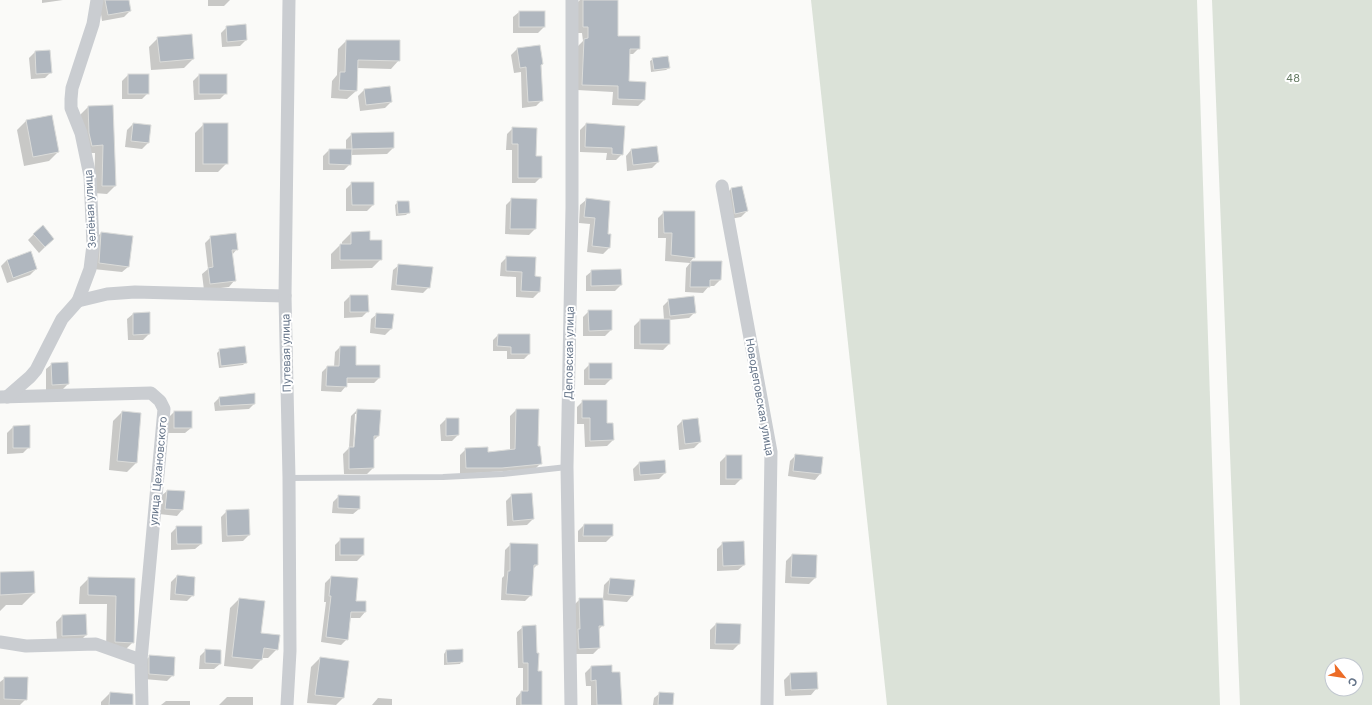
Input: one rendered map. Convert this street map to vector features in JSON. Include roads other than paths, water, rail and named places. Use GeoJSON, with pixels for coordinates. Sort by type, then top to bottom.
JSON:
{"type":"FeatureCollection","features":[{"type":"Feature","properties":{"kind":"street","name":"Зелёная улица"},"geometry":{"type":"LineString","coordinates":[[4,397],[25,383],[36,370],[62,319],[78,301],[90,270],[93,245],[90,176],[81,133],[72,108],[71,99],[72,88],[93,24],[97,0]]}},
{"type":"Feature","properties":{"kind":"street","name":"Путевая улица"},"geometry":{"type":"LineString","coordinates":[[287,705],[290,651],[289,478],[285,296],[289,0]]}},
{"type":"Feature","properties":{"kind":"street","name":"Деповская улица"},"geometry":{"type":"LineString","coordinates":[[570,705],[566,467],[572,208],[572,0]]}},
{"type":"Feature","properties":{"kind":"street","name":"Новодеповская улица"},"geometry":{"type":"LineString","coordinates":[[722,186],[771,452],[767,705]]}},
{"type":"Feature","properties":{"kind":"street"},"geometry":{"type":"LineString","coordinates":[[78,301],[108,294],[135,292],[285,296]]}},
{"type":"Feature","properties":{"kind":"street","name":"улица Цехановского"},"geometry":{"type":"LineString","coordinates":[[4,397],[151,393],[156,396],[164,409],[142,660],[142,705]]}},
{"type":"Feature","properties":{"kind":"street"},"geometry":{"type":"LineString","coordinates":[[0,642],[26,646],[96,644],[142,660]]}},
{"type":"Feature","properties":{"kind":"lane"},"geometry":{"type":"LineString","coordinates":[[289,478],[443,477],[503,474],[566,467]]}},
{"type":"Feature","properties":{"kind":"park label","name":"48"},"geometry":{"type":"Point","coordinates":[1293,78]}}]}
